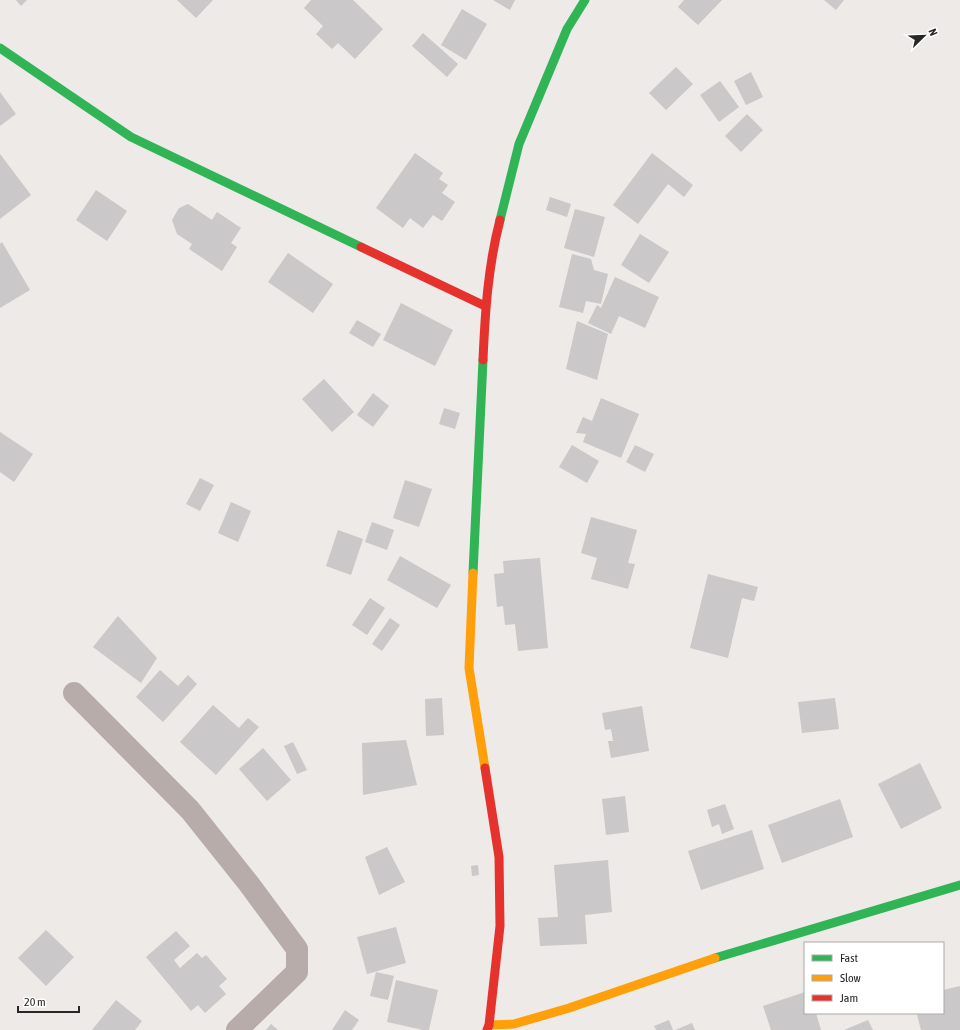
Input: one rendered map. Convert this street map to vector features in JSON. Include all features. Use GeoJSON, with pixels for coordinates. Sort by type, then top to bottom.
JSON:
{"type":"FeatureCollection","features":[{"type":"Feature","properties":{"kind":"street"},"geometry":{"type":"LineString","coordinates":[[585,0],[567,29],[519,144],[496,236],[485,306],[469,668],[499,857],[500,926],[488,1027],[514,1024],[569,1008],[701,962],[960,885]]}},
{"type":"Feature","properties":{"kind":"street"},"geometry":{"type":"LineString","coordinates":[[0,48],[131,137],[485,306]]}},
{"type":"Feature","properties":{"kind":"street"},"geometry":{"type":"LineString","coordinates":[[74,693],[190,810],[250,884],[297,949],[297,972],[237,1030]]}},
{"type":"Feature","properties":{"kind":"building"},"geometry":{"type":"Polygon","coordinates":[[[16,0],[27,0],[21,6],[16,0]]]}},
{"type":"Feature","properties":{"kind":"building"},"geometry":{"type":"Polygon","coordinates":[[[177,0],[213,0],[196,18],[177,0]]]}},
{"type":"Feature","properties":{"kind":"building"},"geometry":{"type":"Polygon","coordinates":[[[311,0],[353,0],[383,29],[355,59],[338,43],[332,49],[316,34],[323,26],[304,8],[311,0]]]}},
{"type":"Feature","properties":{"kind":"building"},"geometry":{"type":"Polygon","coordinates":[[[493,0],[515,0],[510,10],[493,0]]]}},
{"type":"Feature","properties":{"kind":"building"},"geometry":{"type":"Polygon","coordinates":[[[684,0],[722,0],[698,25],[678,7],[684,0]]]}},
{"type":"Feature","properties":{"kind":"building"},"geometry":{"type":"Polygon","coordinates":[[[824,0],[844,0],[836,10],[824,0]]]}},
{"type":"Feature","properties":{"kind":"building"},"geometry":{"type":"Polygon","coordinates":[[[462,9],[487,24],[466,60],[441,45],[462,9]]]}},
{"type":"Feature","properties":{"kind":"building"},"geometry":{"type":"Polygon","coordinates":[[[423,33],[458,64],[447,77],[412,46],[423,33]]]}},
{"type":"Feature","properties":{"kind":"building"},"geometry":{"type":"Polygon","coordinates":[[[676,67],[693,84],[666,110],[649,93],[676,67]]]}},
{"type":"Feature","properties":{"kind":"building"},"geometry":{"type":"Polygon","coordinates":[[[751,72],[763,97],[746,105],[734,81],[751,72]]]}},
{"type":"Feature","properties":{"kind":"building"},"geometry":{"type":"Polygon","coordinates":[[[720,81],[739,107],[719,122],[700,95],[720,81]]]}},
{"type":"Feature","properties":{"kind":"building"},"geometry":{"type":"Polygon","coordinates":[[[0,92],[16,114],[0,126],[0,92]]]}},
{"type":"Feature","properties":{"kind":"building"},"geometry":{"type":"Polygon","coordinates":[[[747,114],[763,130],[741,152],[725,136],[747,114]]]}},
{"type":"Feature","properties":{"kind":"building"},"geometry":{"type":"Polygon","coordinates":[[[415,153],[443,173],[439,179],[448,185],[442,193],[455,202],[442,221],[433,215],[423,228],[410,218],[403,228],[376,208],[415,153]]]}},
{"type":"Feature","properties":{"kind":"building"},"geometry":{"type":"Polygon","coordinates":[[[652,153],[693,185],[684,197],[668,184],[638,224],[613,205],[652,153]]]}},
{"type":"Feature","properties":{"kind":"building"},"geometry":{"type":"Polygon","coordinates":[[[0,154],[31,195],[0,219],[0,154]]]}},
{"type":"Feature","properties":{"kind":"building"},"geometry":{"type":"Polygon","coordinates":[[[96,190],[127,211],[107,241],[76,220],[96,190]]]}},
{"type":"Feature","properties":{"kind":"building"},"geometry":{"type":"Polygon","coordinates":[[[550,197],[571,204],[567,217],[546,210],[550,197]]]}},
{"type":"Feature","properties":{"kind":"building"},"geometry":{"type":"Polygon","coordinates":[[[188,204],[212,220],[217,212],[241,228],[231,243],[237,247],[222,271],[189,249],[192,244],[177,234],[172,220],[179,208],[188,204]]]}},
{"type":"Feature","properties":{"kind":"building"},"geometry":{"type":"Polygon","coordinates":[[[575,209],[605,217],[594,257],[564,248],[575,209]]]}},
{"type":"Feature","properties":{"kind":"building"},"geometry":{"type":"Polygon","coordinates":[[[640,234],[669,252],[649,283],[621,265],[640,234]]]}},
{"type":"Feature","properties":{"kind":"building"},"geometry":{"type":"Polygon","coordinates":[[[2,242],[30,290],[0,308],[0,244],[2,242]]]}},
{"type":"Feature","properties":{"kind":"building"},"geometry":{"type":"Polygon","coordinates":[[[288,253],[333,284],[313,313],[268,282],[288,253]]]}},
{"type":"Feature","properties":{"kind":"building"},"geometry":{"type":"Polygon","coordinates":[[[572,254],[591,259],[594,270],[608,274],[601,304],[586,301],[583,313],[559,307],[572,254]]]}},
{"type":"Feature","properties":{"kind":"building"},"geometry":{"type":"Polygon","coordinates":[[[615,277],[659,297],[645,328],[619,316],[611,334],[588,323],[597,305],[601,308],[615,277]]]}},
{"type":"Feature","properties":{"kind":"building"},"geometry":{"type":"Polygon","coordinates":[[[401,303],[453,330],[435,366],[383,340],[401,303]]]}},
{"type":"Feature","properties":{"kind":"building"},"geometry":{"type":"Polygon","coordinates":[[[357,320],[381,334],[373,347],[349,333],[357,320]]]}},
{"type":"Feature","properties":{"kind":"building"},"geometry":{"type":"Polygon","coordinates":[[[577,321],[608,334],[597,380],[566,369],[577,321]]]}},
{"type":"Feature","properties":{"kind":"building"},"geometry":{"type":"Polygon","coordinates":[[[324,379],[354,412],[332,432],[302,399],[324,379]]]}},
{"type":"Feature","properties":{"kind":"building"},"geometry":{"type":"Polygon","coordinates":[[[373,393],[389,406],[373,427],[357,415],[373,393]]]}},
{"type":"Feature","properties":{"kind":"building"},"geometry":{"type":"Polygon","coordinates":[[[601,398],[639,414],[621,458],[583,442],[586,434],[576,433],[583,417],[592,421],[601,398]]]}},
{"type":"Feature","properties":{"kind":"building"},"geometry":{"type":"Polygon","coordinates":[[[444,408],[460,413],[455,429],[439,424],[444,408]]]}},
{"type":"Feature","properties":{"kind":"building"},"geometry":{"type":"Polygon","coordinates":[[[0,432],[33,454],[14,482],[0,472],[0,432]]]}},
{"type":"Feature","properties":{"kind":"building"},"geometry":{"type":"Polygon","coordinates":[[[572,445],[599,461],[587,483],[559,467],[572,445]]]}},
{"type":"Feature","properties":{"kind":"building"},"geometry":{"type":"Polygon","coordinates":[[[635,445],[654,454],[645,472],[626,462],[635,445]]]}},
{"type":"Feature","properties":{"kind":"building"},"geometry":{"type":"Polygon","coordinates":[[[200,478],[214,485],[200,511],[186,504],[200,478]]]}},
{"type":"Feature","properties":{"kind":"building"},"geometry":{"type":"Polygon","coordinates":[[[405,480],[432,489],[419,527],[393,518],[405,480]]]}},
{"type":"Feature","properties":{"kind":"building"},"geometry":{"type":"Polygon","coordinates":[[[231,502],[251,511],[238,542],[218,533],[231,502]]]}},
{"type":"Feature","properties":{"kind":"building"},"geometry":{"type":"Polygon","coordinates":[[[591,517],[637,530],[628,563],[635,564],[628,589],[591,579],[597,558],[581,553],[591,517]]]}},
{"type":"Feature","properties":{"kind":"building"},"geometry":{"type":"Polygon","coordinates":[[[372,522],[394,530],[387,550],[365,542],[372,522]]]}},
{"type":"Feature","properties":{"kind":"building"},"geometry":{"type":"Polygon","coordinates":[[[338,530],[363,539],[351,575],[326,566],[338,530]]]}},
{"type":"Feature","properties":{"kind":"building"},"geometry":{"type":"Polygon","coordinates":[[[400,556],[451,585],[437,608],[387,580],[400,556]]]}},
{"type":"Feature","properties":{"kind":"building"},"geometry":{"type":"Polygon","coordinates":[[[540,558],[548,648],[518,651],[515,624],[505,625],[503,606],[497,607],[494,574],[504,573],[503,561],[540,558]]]}},
{"type":"Feature","properties":{"kind":"building"},"geometry":{"type":"Polygon","coordinates":[[[708,574],[758,587],[754,601],[742,598],[728,658],[690,648],[708,574]]]}},
{"type":"Feature","properties":{"kind":"building"},"geometry":{"type":"Polygon","coordinates":[[[370,598],[385,608],[367,635],[352,625],[370,598]]]}},
{"type":"Feature","properties":{"kind":"building"},"geometry":{"type":"Polygon","coordinates":[[[118,616],[157,658],[141,683],[93,647],[118,616]]]}},
{"type":"Feature","properties":{"kind":"building"},"geometry":{"type":"Polygon","coordinates":[[[390,618],[400,625],[382,651],[372,644],[390,618]]]}},
{"type":"Feature","properties":{"kind":"building"},"geometry":{"type":"Polygon","coordinates":[[[160,670],[178,686],[188,675],[197,684],[163,722],[136,697],[160,670]]]}},
{"type":"Feature","properties":{"kind":"building"},"geometry":{"type":"Polygon","coordinates":[[[442,698],[444,735],[426,736],[425,699],[442,698]]]}},
{"type":"Feature","properties":{"kind":"building"},"geometry":{"type":"Polygon","coordinates":[[[835,698],[839,729],[802,733],[798,702],[835,698]]]}},
{"type":"Feature","properties":{"kind":"building"},"geometry":{"type":"Polygon","coordinates":[[[213,705],[239,728],[248,718],[259,727],[216,775],[180,742],[213,705]]]}},
{"type":"Feature","properties":{"kind":"building"},"geometry":{"type":"Polygon","coordinates":[[[642,706],[649,751],[611,758],[608,741],[613,741],[611,729],[605,730],[602,713],[642,706]]]}},
{"type":"Feature","properties":{"kind":"building"},"geometry":{"type":"Polygon","coordinates":[[[406,740],[417,785],[363,795],[362,743],[406,740]]]}},
{"type":"Feature","properties":{"kind":"building"},"geometry":{"type":"Polygon","coordinates":[[[293,742],[307,770],[297,774],[284,746],[293,742]]]}},
{"type":"Feature","properties":{"kind":"building"},"geometry":{"type":"Polygon","coordinates":[[[263,748],[291,780],[267,801],[239,769],[263,748]]]}},
{"type":"Feature","properties":{"kind":"building"},"geometry":{"type":"Polygon","coordinates":[[[920,763],[942,808],[901,829],[878,784],[920,763]]]}},
{"type":"Feature","properties":{"kind":"building"},"geometry":{"type":"Polygon","coordinates":[[[625,796],[629,832],[606,835],[602,799],[625,796]]]}},
{"type":"Feature","properties":{"kind":"building"},"geometry":{"type":"Polygon","coordinates":[[[840,799],[853,837],[782,863],[768,825],[840,799]]]}},
{"type":"Feature","properties":{"kind":"building"},"geometry":{"type":"Polygon","coordinates":[[[725,804],[734,829],[722,834],[719,824],[712,827],[707,810],[725,804]]]}},
{"type":"Feature","properties":{"kind":"building"},"geometry":{"type":"Polygon","coordinates":[[[752,830],[764,869],[701,890],[688,851],[752,830]]]}},
{"type":"Feature","properties":{"kind":"building"},"geometry":{"type":"Polygon","coordinates":[[[387,847],[405,882],[379,895],[365,857],[387,847]]]}},
{"type":"Feature","properties":{"kind":"building"},"geometry":{"type":"Polygon","coordinates":[[[608,860],[612,912],[585,915],[587,944],[540,946],[538,918],[558,917],[554,865],[608,860]]]}},
{"type":"Feature","properties":{"kind":"building"},"geometry":{"type":"Polygon","coordinates":[[[478,865],[479,875],[472,876],[471,866],[478,865]]]}},
{"type":"Feature","properties":{"kind":"building"},"geometry":{"type":"Polygon","coordinates":[[[396,927],[406,963],[367,974],[357,937],[396,927]]]}},
{"type":"Feature","properties":{"kind":"building"},"geometry":{"type":"Polygon","coordinates":[[[46,930],[74,957],[46,986],[18,958],[46,930]]]}},
{"type":"Feature","properties":{"kind":"building"},"geometry":{"type":"Polygon","coordinates":[[[176,931],[190,946],[174,960],[180,968],[197,953],[202,958],[206,955],[227,979],[219,986],[226,994],[205,1013],[198,1005],[191,1011],[146,957],[176,931]]]}},
{"type":"Feature","properties":{"kind":"building"},"geometry":{"type":"Polygon","coordinates":[[[376,972],[394,976],[388,1000],[370,996],[376,972]]]}},
{"type":"Feature","properties":{"kind":"building"},"geometry":{"type":"Polygon","coordinates":[[[396,980],[438,990],[429,1030],[387,1022],[396,980]]]}},
{"type":"Feature","properties":{"kind":"building"},"geometry":{"type":"Polygon","coordinates":[[[960,986],[960,1030],[921,1030],[917,1015],[944,1014],[944,990],[960,986]]]}},
{"type":"Feature","properties":{"kind":"building"},"geometry":{"type":"Polygon","coordinates":[[[804,992],[804,1014],[816,1014],[821,1030],[771,1030],[763,1006],[804,992]]]}},
{"type":"Feature","properties":{"kind":"building"},"geometry":{"type":"Polygon","coordinates":[[[116,1000],[142,1021],[135,1030],[92,1030],[116,1000]]]}},
{"type":"Feature","properties":{"kind":"building"},"geometry":{"type":"Polygon","coordinates":[[[345,1010],[359,1020],[352,1030],[332,1030],[345,1010]]]}},
{"type":"Feature","properties":{"kind":"building"},"geometry":{"type":"Polygon","coordinates":[[[669,1020],[673,1030],[656,1030],[654,1026],[669,1020]]]}},
{"type":"Feature","properties":{"kind":"building"},"geometry":{"type":"Polygon","coordinates":[[[868,1020],[873,1030],[844,1030],[868,1020]]]}},
{"type":"Feature","properties":{"kind":"building"},"geometry":{"type":"Polygon","coordinates":[[[692,1023],[695,1030],[675,1030],[692,1023]]]}},
{"type":"Feature","properties":{"kind":"building"},"geometry":{"type":"Polygon","coordinates":[[[271,1024],[278,1030],[266,1030],[271,1024]]]}},
{"type":"Feature","properties":{"kind":"traffic: fast"},"geometry":{"type":"LineString","coordinates":[[500,220],[519,144],[567,29],[585,0]]}},
{"type":"Feature","properties":{"kind":"traffic: fast"},"geometry":{"type":"LineString","coordinates":[[0,48],[131,137],[361,247]]}},
{"type":"Feature","properties":{"kind":"traffic: fast"},"geometry":{"type":"LineString","coordinates":[[473,573],[483,360]]}},
{"type":"Feature","properties":{"kind":"traffic: fast"},"geometry":{"type":"LineString","coordinates":[[715,958],[960,885]]}},
{"type":"Feature","properties":{"kind":"traffic: slow"},"geometry":{"type":"LineString","coordinates":[[473,573],[469,668],[485,768]]}},
{"type":"Feature","properties":{"kind":"traffic: slow"},"geometry":{"type":"LineString","coordinates":[[489,1025],[514,1024],[569,1008],[715,958]]}},
{"type":"Feature","properties":{"kind":"traffic: jam"},"geometry":{"type":"LineString","coordinates":[[483,360],[486,307],[490,272],[500,220]]}},
{"type":"Feature","properties":{"kind":"traffic: jam"},"geometry":{"type":"LineString","coordinates":[[361,247],[485,306]]}},
{"type":"Feature","properties":{"kind":"traffic: jam"},"geometry":{"type":"LineString","coordinates":[[485,768],[499,857],[500,926],[489,1025],[487,1030]]}}]}
